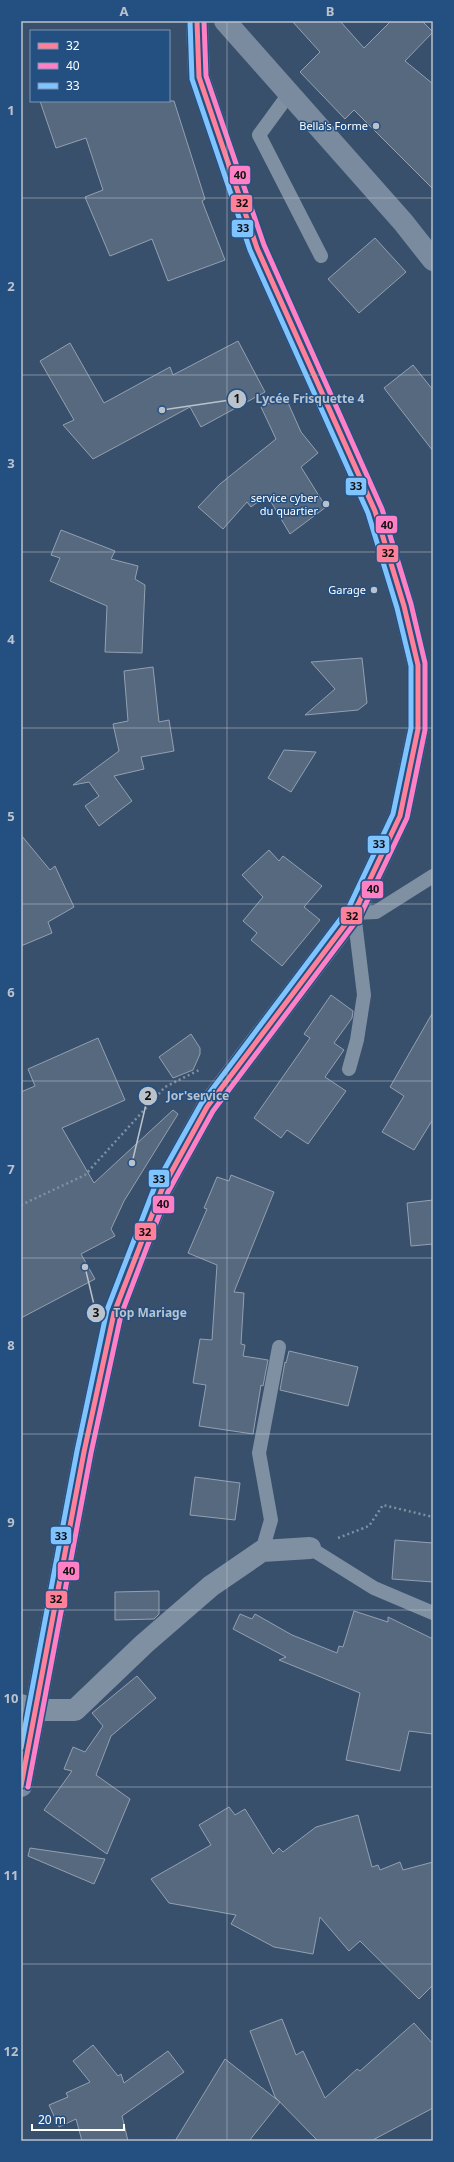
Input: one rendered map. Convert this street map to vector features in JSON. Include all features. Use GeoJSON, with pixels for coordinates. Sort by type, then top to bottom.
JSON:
{"type":"FeatureCollection","features":[{"type":"Feature","properties":{"kind":"street"},"geometry":{"type":"LineString","coordinates":[[21,1786],[27,1708],[114,1313],[162,1190],[206,1107],[354,913],[400,816],[418,729],[418,664],[376,511],[257,248],[199,77],[197,21]]}},
{"type":"Feature","properties":{"kind":"street"},"geometry":{"type":"LineString","coordinates":[[225,21],[402,222],[433,260]]}},
{"type":"Feature","properties":{"kind":"street"},"geometry":{"type":"LineString","coordinates":[[27,1708],[76,1710],[144,1644],[211,1586],[262,1550],[310,1548]]}},
{"type":"Feature","properties":{"kind":"lane"},"geometry":{"type":"LineString","coordinates":[[289,94],[259,135],[321,256]]}},
{"type":"Feature","properties":{"kind":"lane"},"geometry":{"type":"LineString","coordinates":[[349,1070],[357,1040],[364,994],[354,913],[376,912],[433,876]]}},
{"type":"Feature","properties":{"kind":"lane"},"geometry":{"type":"LineString","coordinates":[[262,1550],[272,1520],[259,1453],[278,1347]]}},
{"type":"Feature","properties":{"kind":"lane"},"geometry":{"type":"LineString","coordinates":[[310,1548],[374,1588],[433,1613]]}},
{"type":"Feature","properties":{"kind":"path"},"geometry":{"type":"LineString","coordinates":[[21,1204],[85,1175],[165,1087],[202,1068]]}},
{"type":"Feature","properties":{"kind":"path"},"geometry":{"type":"LineString","coordinates":[[310,1548],[369,1526],[383,1505],[433,1517]]}},
{"type":"Feature","properties":{"kind":"building"},"geometry":{"type":"Polygon","coordinates":[[[292,21],[340,21],[364,48],[391,21],[422,21],[433,32],[405,61],[433,84],[433,189],[354,110],[345,119],[300,72],[320,52],[292,21]]]}},
{"type":"Feature","properties":{"kind":"building"},"geometry":{"type":"Polygon","coordinates":[[[174,101],[205,199],[202,201],[225,260],[168,281],[152,239],[110,256],[85,197],[103,190],[86,138],[56,148],[40,102],[174,101]]]}},
{"type":"Feature","properties":{"kind":"building"},"geometry":{"type":"Polygon","coordinates":[[[375,238],[406,272],[359,313],[328,279],[375,238]]]}},
{"type":"Feature","properties":{"kind":"building"},"geometry":{"type":"Polygon","coordinates":[[[238,341],[265,392],[201,427],[190,407],[93,459],[63,425],[74,420],[40,361],[70,343],[104,403],[170,367],[173,375],[238,341]]]}},
{"type":"Feature","properties":{"kind":"building"},"geometry":{"type":"Polygon","coordinates":[[[413,365],[433,390],[433,451],[384,388],[413,365]]]}},
{"type":"Feature","properties":{"kind":"building"},"geometry":{"type":"Polygon","coordinates":[[[285,396],[301,432],[318,453],[301,467],[326,507],[290,534],[267,495],[251,507],[247,502],[223,529],[198,507],[220,484],[276,439],[261,407],[285,396]]]}},
{"type":"Feature","properties":{"kind":"building"},"geometry":{"type":"Polygon","coordinates":[[[61,530],[115,551],[111,559],[138,566],[135,579],[145,585],[142,653],[105,652],[107,606],[50,581],[60,558],[51,555],[61,530]]]}},
{"type":"Feature","properties":{"kind":"building"},"geometry":{"type":"Polygon","coordinates":[[[362,658],[367,703],[358,710],[305,715],[335,689],[311,662],[362,658]]]}},
{"type":"Feature","properties":{"kind":"building"},"geometry":{"type":"Polygon","coordinates":[[[153,667],[159,722],[169,720],[174,751],[141,757],[144,769],[114,776],[132,801],[99,826],[85,806],[99,796],[89,782],[73,785],[119,751],[113,724],[128,721],[124,671],[153,667]]]}},
{"type":"Feature","properties":{"kind":"building"},"geometry":{"type":"Polygon","coordinates":[[[284,750],[316,752],[291,792],[268,778],[284,750]]]}},
{"type":"Feature","properties":{"kind":"building"},"geometry":{"type":"Polygon","coordinates":[[[21,835],[50,870],[55,866],[74,907],[48,922],[52,933],[21,946],[21,835]]]}},
{"type":"Feature","properties":{"kind":"building"},"geometry":{"type":"Polygon","coordinates":[[[269,850],[279,861],[283,856],[322,886],[304,907],[320,920],[282,966],[251,940],[257,933],[243,921],[263,897],[242,875],[269,850]]]}},
{"type":"Feature","properties":{"kind":"building"},"geometry":{"type":"Polygon","coordinates":[[[331,995],[353,1011],[352,1018],[334,1043],[344,1050],[325,1077],[346,1091],[308,1144],[287,1130],[281,1138],[254,1118],[310,1038],[304,1034],[331,995]]]}},
{"type":"Feature","properties":{"kind":"building"},"geometry":{"type":"Polygon","coordinates":[[[433,1012],[433,1119],[414,1150],[382,1132],[404,1096],[390,1087],[433,1012]]]}},
{"type":"Feature","properties":{"kind":"building"},"geometry":{"type":"Polygon","coordinates":[[[191,1034],[200,1048],[200,1054],[193,1070],[173,1078],[159,1057],[191,1034]]]}},
{"type":"Feature","properties":{"kind":"building"},"geometry":{"type":"Polygon","coordinates":[[[98,1038],[125,1100],[62,1128],[94,1183],[173,1110],[178,1114],[124,1201],[111,1229],[115,1236],[81,1254],[95,1279],[21,1318],[21,1092],[35,1086],[28,1069],[98,1038]]]}},
{"type":"Feature","properties":{"kind":"building"},"geometry":{"type":"Polygon","coordinates":[[[231,1175],[274,1192],[234,1292],[244,1293],[241,1344],[245,1345],[243,1356],[268,1360],[263,1386],[261,1385],[253,1434],[199,1426],[206,1385],[193,1383],[200,1339],[212,1340],[217,1265],[188,1253],[207,1209],[204,1208],[217,1177],[229,1181],[231,1175]]]}},
{"type":"Feature","properties":{"kind":"building"},"geometry":{"type":"Polygon","coordinates":[[[433,1200],[433,1244],[411,1246],[407,1203],[433,1200]]]}},
{"type":"Feature","properties":{"kind":"building"},"geometry":{"type":"Polygon","coordinates":[[[289,1351],[358,1367],[348,1406],[280,1390],[285,1362],[286,1363],[289,1351]]]}},
{"type":"Feature","properties":{"kind":"building"},"geometry":{"type":"Polygon","coordinates":[[[195,1477],[240,1483],[235,1520],[190,1515],[195,1477]]]}},
{"type":"Feature","properties":{"kind":"building"},"geometry":{"type":"Polygon","coordinates":[[[395,1540],[433,1543],[433,1582],[392,1579],[395,1540]]]}},
{"type":"Feature","properties":{"kind":"building"},"geometry":{"type":"Polygon","coordinates":[[[159,1591],[159,1614],[154,1619],[115,1620],[115,1592],[159,1591]]]}},
{"type":"Feature","properties":{"kind":"building"},"geometry":{"type":"Polygon","coordinates":[[[354,1611],[388,1622],[388,1617],[433,1639],[433,1734],[409,1731],[400,1771],[346,1760],[360,1693],[279,1660],[286,1657],[233,1629],[240,1614],[252,1619],[255,1614],[292,1635],[337,1653],[339,1646],[343,1647],[354,1611]]]}},
{"type":"Feature","properties":{"kind":"building"},"geometry":{"type":"Polygon","coordinates":[[[137,1676],[156,1698],[111,1736],[96,1775],[130,1799],[107,1854],[44,1810],[72,1771],[64,1769],[73,1747],[85,1752],[103,1726],[92,1713],[137,1676]]]}},
{"type":"Feature","properties":{"kind":"building"},"geometry":{"type":"Polygon","coordinates":[[[229,1807],[235,1815],[245,1809],[273,1854],[279,1848],[283,1852],[316,1827],[358,1815],[372,1867],[378,1865],[380,1870],[400,1862],[403,1870],[433,1862],[433,1985],[419,1999],[360,1941],[349,1951],[320,1917],[313,1954],[274,1947],[231,1924],[236,1915],[169,1903],[151,1879],[211,1845],[199,1825],[229,1807]]]}},
{"type":"Feature","properties":{"kind":"building"},"geometry":{"type":"Polygon","coordinates":[[[30,1848],[105,1859],[94,1884],[28,1856],[30,1848]]]}},
{"type":"Feature","properties":{"kind":"building"},"geometry":{"type":"Polygon","coordinates":[[[282,2019],[296,2055],[303,2051],[325,2098],[357,2069],[360,2071],[414,2023],[433,2044],[433,2108],[371,2141],[318,2141],[275,2097],[250,2031],[282,2019]]]}},
{"type":"Feature","properties":{"kind":"building"},"geometry":{"type":"Polygon","coordinates":[[[93,2045],[118,2076],[121,2074],[124,2083],[168,2051],[184,2072],[122,2116],[128,2141],[82,2141],[76,2119],[59,2127],[49,2105],[68,2097],[66,2093],[90,2082],[73,2061],[93,2045]]]}},
{"type":"Feature","properties":{"kind":"building"},"geometry":{"type":"Polygon","coordinates":[[[225,2059],[280,2102],[249,2141],[175,2141],[225,2059]]]}},
{"type":"Feature","properties":{"kind":"transit line","name":"33"},"geometry":{"type":"LineString","coordinates":[[21,1748],[77,1451],[107,1310],[155,1186],[201,1104],[348,909],[393,814],[411,728],[411,666],[397,608],[368,513],[250,250],[192,79],[190,21]]}},
{"type":"Feature","properties":{"kind":"transit line","name":"32"},"geometry":{"type":"LineString","coordinates":[[21,1786],[84,1452],[114,1313],[162,1189],[207,1107],[354,913],[400,816],[418,729],[418,665],[404,606],[375,511],[257,248],[199,77],[197,21]]}},
{"type":"Feature","properties":{"kind":"transit line","name":"40"},"geometry":{"type":"LineString","coordinates":[[28,1787],[91,1453],[121,1315],[168,1192],[213,1111],[360,916],[407,818],[425,730],[425,663],[411,604],[382,509],[264,245],[206,76],[204,21]]}},
{"type":"Feature","properties":{"kind":"place","name":"Bella's Forme"},"geometry":{"type":"Point","coordinates":[376,126]}},
{"type":"Feature","properties":{"kind":"place","name":"Lycée Frisquette 4"},"geometry":{"type":"Point","coordinates":[162,410]}},
{"type":"Feature","properties":{"kind":"place","name":"service cyber du quartier"},"geometry":{"type":"Point","coordinates":[326,504]}},
{"type":"Feature","properties":{"kind":"place","name":"Garage"},"geometry":{"type":"Point","coordinates":[374,590]}},
{"type":"Feature","properties":{"kind":"place","name":"Jor'service"},"geometry":{"type":"Point","coordinates":[132,1163]}},
{"type":"Feature","properties":{"kind":"place","name":"Top Mariage"},"geometry":{"type":"Point","coordinates":[85,1267]}}]}
